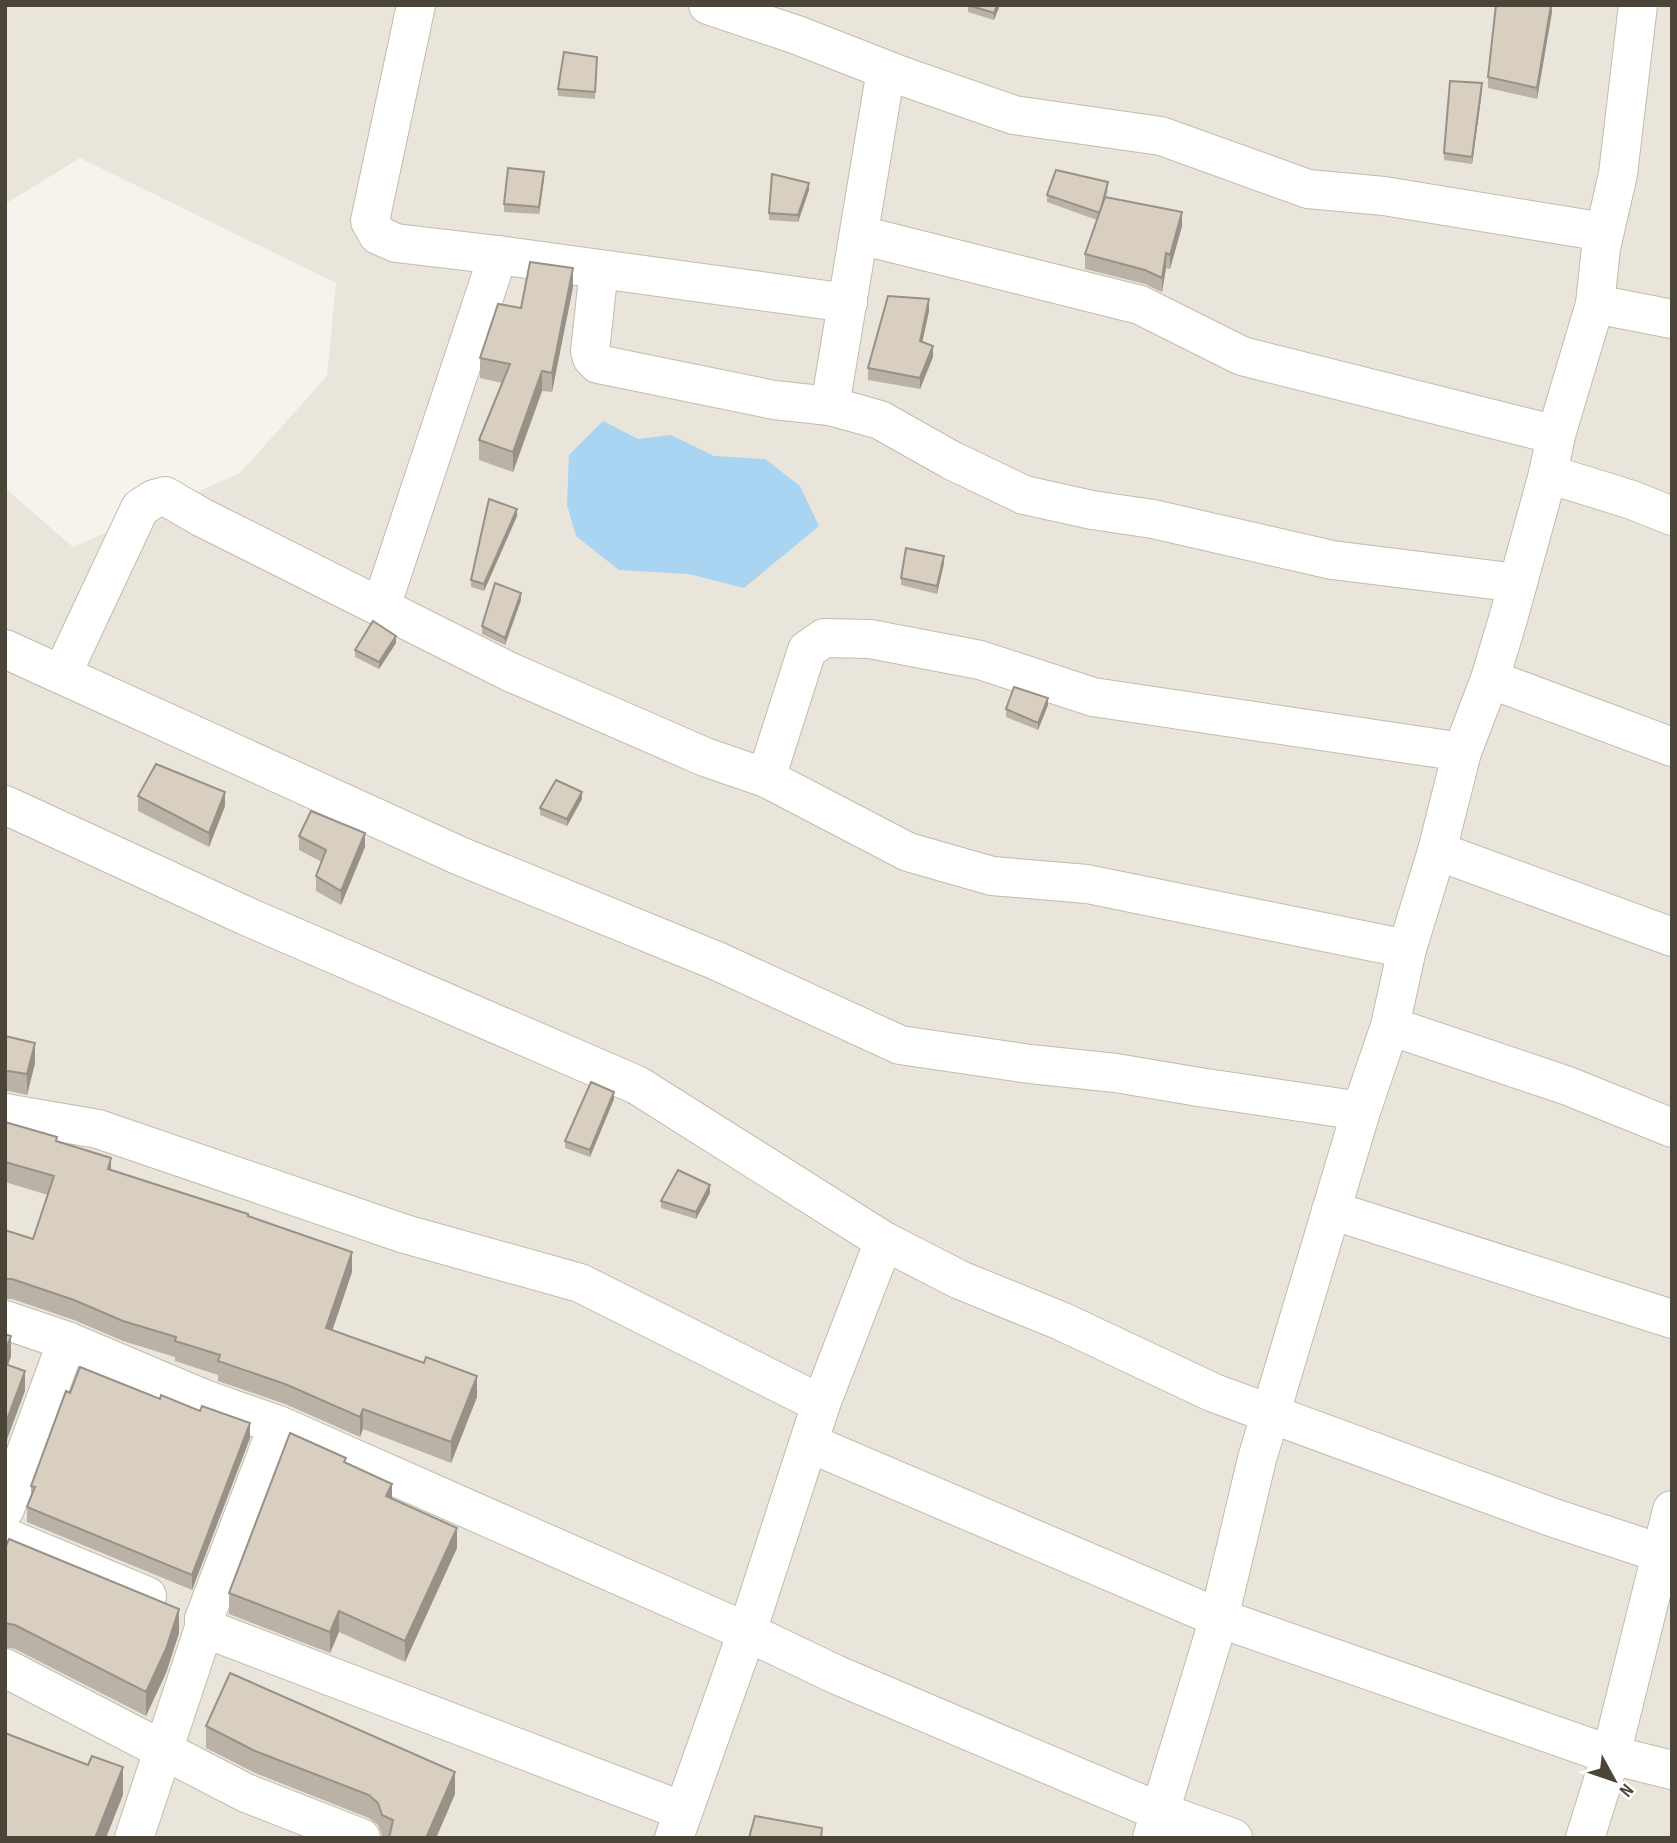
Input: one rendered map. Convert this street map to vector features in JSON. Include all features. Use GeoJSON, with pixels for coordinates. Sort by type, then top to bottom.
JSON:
{"type":"FeatureCollection","features":[{"type":"Feature","properties":{"kind":"street"},"geometry":{"type":"LineString","coordinates":[[416,5],[370,221],[377,235],[396,243],[848,303]]}},
{"type":"Feature","properties":{"kind":"street"},"geometry":{"type":"LineString","coordinates":[[708,5],[1014,115],[1161,136],[1308,189],[1384,196],[1604,232]]}},
{"type":"Feature","properties":{"kind":"street"},"geometry":{"type":"LineString","coordinates":[[1156,1825],[1219,1618],[1257,1460],[1361,1111],[1390,1026],[1407,949],[1437,851],[1462,752],[1490,679],[1548,474],[1556,435],[1595,304],[1604,232],[1618,174],[1638,5]]}},
{"type":"Feature","properties":{"kind":"street"},"geometry":{"type":"LineString","coordinates":[[830,406],[886,70]]}},
{"type":"Feature","properties":{"kind":"street"},"geometry":{"type":"LineString","coordinates":[[860,235],[1140,305],[1242,356],[1556,435]]}},
{"type":"Feature","properties":{"kind":"street"},"geometry":{"type":"LineString","coordinates":[[381,607],[498,255]]}},
{"type":"Feature","properties":{"kind":"street"},"geometry":{"type":"LineString","coordinates":[[599,269],[590,351],[598,364],[774,400],[830,406],[880,420],[951,460],[1024,495],[1092,510],[1153,519],[1332,560],[1518,583]]}},
{"type":"Feature","properties":{"kind":"street"},"geometry":{"type":"LineString","coordinates":[[1595,304],[1672,319]]}},
{"type":"Feature","properties":{"kind":"street"},"geometry":{"type":"LineString","coordinates":[[1548,474],[1632,500],[1672,516]]}},
{"type":"Feature","properties":{"kind":"street"},"geometry":{"type":"LineString","coordinates":[[62,674],[140,508],[165,496],[201,517],[510,673],[705,757],[766,778],[908,852],[992,876],[1087,884],[1407,949]]}},
{"type":"Feature","properties":{"kind":"street"},"geometry":{"type":"LineString","coordinates":[[766,778],[807,650],[824,638],[870,639],[980,660],[1093,697],[1462,752]]}},
{"type":"Feature","properties":{"kind":"street"},"geometry":{"type":"LineString","coordinates":[[5,649],[460,856],[717,961],[900,1045],[1030,1064],[1116,1073],[1361,1111]]}},
{"type":"Feature","properties":{"kind":"street"},"geometry":{"type":"LineString","coordinates":[[1490,679],[1672,747]]}},
{"type":"Feature","properties":{"kind":"street"},"geometry":{"type":"LineString","coordinates":[[5,805],[246,916],[637,1084],[884,1241],[960,1280],[1061,1321],[1214,1393],[1554,1518],[1667,1555]]}},
{"type":"Feature","properties":{"kind":"street"},"geometry":{"type":"LineString","coordinates":[[1437,851],[1672,937]]}},
{"type":"Feature","properties":{"kind":"street"},"geometry":{"type":"LineString","coordinates":[[1390,1026],[1567,1086],[1672,1128]]}},
{"type":"Feature","properties":{"kind":"street"},"geometry":{"type":"LineString","coordinates":[[5,1113],[98,1129],[405,1234],[580,1283],[821,1404]]}},
{"type":"Feature","properties":{"kind":"street"},"geometry":{"type":"LineString","coordinates":[[1331,1210],[1672,1319]]}},
{"type":"Feature","properties":{"kind":"street"},"geometry":{"type":"LineString","coordinates":[[5,1537],[678,1824],[747,1632],[821,1404],[884,1241]]}},
{"type":"Feature","properties":{"kind":"street"},"geometry":{"type":"LineString","coordinates":[[5,1320],[66,1341],[204,1399],[278,1425],[747,1632],[1156,1825],[1233,1838]]}},
{"type":"Feature","properties":{"kind":"street"},"geometry":{"type":"LineString","coordinates":[[5,1508],[66,1341]]}},
{"type":"Feature","properties":{"kind":"street"},"geometry":{"type":"LineString","coordinates":[[134,1838],[204,1623],[278,1425]]}},
{"type":"Feature","properties":{"kind":"street"},"geometry":{"type":"LineString","coordinates":[[809,1443],[1219,1618],[1611,1755],[1672,1770]]}},
{"type":"Feature","properties":{"kind":"street"},"geometry":{"type":"LineString","coordinates":[[1585,1838],[1667,1555],[1672,1510]]}},
{"type":"Feature","properties":{"kind":"street"},"geometry":{"type":"LineString","coordinates":[[5,1668],[246,1793],[280,1823],[361,1838]]}},
{"type":"Feature","properties":{"kind":"shaded area"},"geometry":{"type":"Polygon","coordinates":[[[5,5],[1672,5],[1672,1838],[5,1838],[5,488],[73,547],[240,473],[327,376],[336,283],[80,158],[5,204],[5,5]]]}},
{"type":"Feature","properties":{"kind":"water"},"geometry":{"type":"Polygon","coordinates":[[[603,421],[638,439],[671,435],[714,456],[765,459],[800,486],[819,526],[744,588],[689,574],[619,570],[576,536],[567,505],[569,455],[603,421]]]}},
{"type":"Feature","properties":{"kind":"building"},"geometry":{"type":"Polygon","coordinates":[[[968,5],[997,5],[994,13],[968,5]]]}},
{"type":"Feature","properties":{"kind":"building"},"geometry":{"type":"Polygon","coordinates":[[[1496,5],[1551,5],[1537,88],[1488,77],[1496,5]]]}},
{"type":"Feature","properties":{"kind":"building"},"geometry":{"type":"Polygon","coordinates":[[[564,52],[597,57],[595,92],[558,89],[564,52]]]}},
{"type":"Feature","properties":{"kind":"building"},"geometry":{"type":"Polygon","coordinates":[[[1450,81],[1482,83],[1472,157],[1444,153],[1450,81]]]}},
{"type":"Feature","properties":{"kind":"building"},"geometry":{"type":"Polygon","coordinates":[[[508,168],[544,172],[539,207],[504,204],[508,168]]]}},
{"type":"Feature","properties":{"kind":"building"},"geometry":{"type":"Polygon","coordinates":[[[1056,170],[1108,182],[1100,213],[1047,195],[1056,170]]]}},
{"type":"Feature","properties":{"kind":"building"},"geometry":{"type":"Polygon","coordinates":[[[772,174],[809,183],[798,215],[769,213],[772,174]]]}},
{"type":"Feature","properties":{"kind":"building"},"geometry":{"type":"Polygon","coordinates":[[[1105,197],[1182,212],[1170,255],[1166,253],[1162,278],[1145,270],[1085,254],[1105,197]]]}},
{"type":"Feature","properties":{"kind":"building"},"geometry":{"type":"Polygon","coordinates":[[[530,262],[573,268],[552,373],[542,371],[513,452],[479,440],[510,364],[480,358],[498,304],[521,308],[530,262]]]}},
{"type":"Feature","properties":{"kind":"building"},"geometry":{"type":"Polygon","coordinates":[[[888,296],[929,299],[920,341],[933,346],[920,378],[868,368],[888,296]]]}},
{"type":"Feature","properties":{"kind":"building"},"geometry":{"type":"Polygon","coordinates":[[[489,499],[517,509],[484,584],[471,580],[489,499]]]}},
{"type":"Feature","properties":{"kind":"building"},"geometry":{"type":"Polygon","coordinates":[[[906,548],[944,556],[937,586],[901,578],[906,548]]]}},
{"type":"Feature","properties":{"kind":"building"},"geometry":{"type":"Polygon","coordinates":[[[495,583],[521,593],[505,638],[482,626],[495,583]]]}},
{"type":"Feature","properties":{"kind":"building"},"geometry":{"type":"Polygon","coordinates":[[[373,621],[396,636],[379,662],[355,650],[373,621]]]}},
{"type":"Feature","properties":{"kind":"building"},"geometry":{"type":"Polygon","coordinates":[[[1014,687],[1048,698],[1038,723],[1006,709],[1014,687]]]}},
{"type":"Feature","properties":{"kind":"building"},"geometry":{"type":"Polygon","coordinates":[[[156,764],[225,792],[209,833],[138,796],[156,764]]]}},
{"type":"Feature","properties":{"kind":"building"},"geometry":{"type":"Polygon","coordinates":[[[556,780],[582,792],[567,819],[540,808],[556,780]]]}},
{"type":"Feature","properties":{"kind":"building"},"geometry":{"type":"Polygon","coordinates":[[[311,811],[365,833],[341,891],[316,876],[326,850],[299,836],[311,811]]]}},
{"type":"Feature","properties":{"kind":"building"},"geometry":{"type":"Polygon","coordinates":[[[5,1036],[35,1043],[27,1074],[5,1072],[5,1036]]]}},
{"type":"Feature","properties":{"kind":"building"},"geometry":{"type":"Polygon","coordinates":[[[591,1082],[614,1092],[590,1150],[565,1141],[591,1082]]]}},
{"type":"Feature","properties":{"kind":"building"},"geometry":{"type":"Polygon","coordinates":[[[5,1122],[57,1137],[56,1141],[111,1158],[108,1169],[248,1214],[352,1252],[326,1328],[424,1363],[426,1357],[477,1376],[451,1442],[363,1409],[360,1417],[285,1384],[218,1361],[220,1355],[175,1341],[176,1337],[123,1321],[74,1300],[5,1279],[5,1230],[33,1239],[54,1176],[5,1162],[5,1122]]]}},
{"type":"Feature","properties":{"kind":"building"},"geometry":{"type":"Polygon","coordinates":[[[678,1170],[710,1185],[696,1212],[661,1201],[678,1170]]]}},
{"type":"Feature","properties":{"kind":"building"},"geometry":{"type":"Polygon","coordinates":[[[5,1334],[11,1336],[5,1352],[5,1334]]]}},
{"type":"Feature","properties":{"kind":"building"},"geometry":{"type":"Polygon","coordinates":[[[5,1364],[25,1371],[5,1425],[5,1364]]]}},
{"type":"Feature","properties":{"kind":"building"},"geometry":{"type":"Polygon","coordinates":[[[80,1367],[160,1399],[161,1395],[200,1411],[202,1406],[250,1423],[192,1575],[27,1507],[35,1487],[31,1486],[66,1391],[70,1393],[80,1367]]]}},
{"type":"Feature","properties":{"kind":"building"},"geometry":{"type":"Polygon","coordinates":[[[290,1433],[346,1458],[344,1462],[392,1484],[386,1496],[457,1528],[405,1641],[339,1611],[330,1632],[229,1593],[290,1433]]]}},
{"type":"Feature","properties":{"kind":"building"},"geometry":{"type":"Polygon","coordinates":[[[9,1539],[179,1609],[166,1649],[146,1692],[15,1625],[5,1623],[5,1548],[9,1539]]]}},
{"type":"Feature","properties":{"kind":"building"},"geometry":{"type":"Polygon","coordinates":[[[230,1673],[455,1772],[426,1838],[389,1838],[393,1820],[382,1815],[378,1803],[369,1795],[255,1751],[206,1726],[230,1673]]]}},
{"type":"Feature","properties":{"kind":"building"},"geometry":{"type":"Polygon","coordinates":[[[5,1733],[88,1765],[92,1756],[123,1767],[95,1838],[5,1838],[5,1733]]]}},
{"type":"Feature","properties":{"kind":"building"},"geometry":{"type":"Polygon","coordinates":[[[755,1816],[822,1828],[821,1838],[749,1838],[755,1816]]]}}]}
